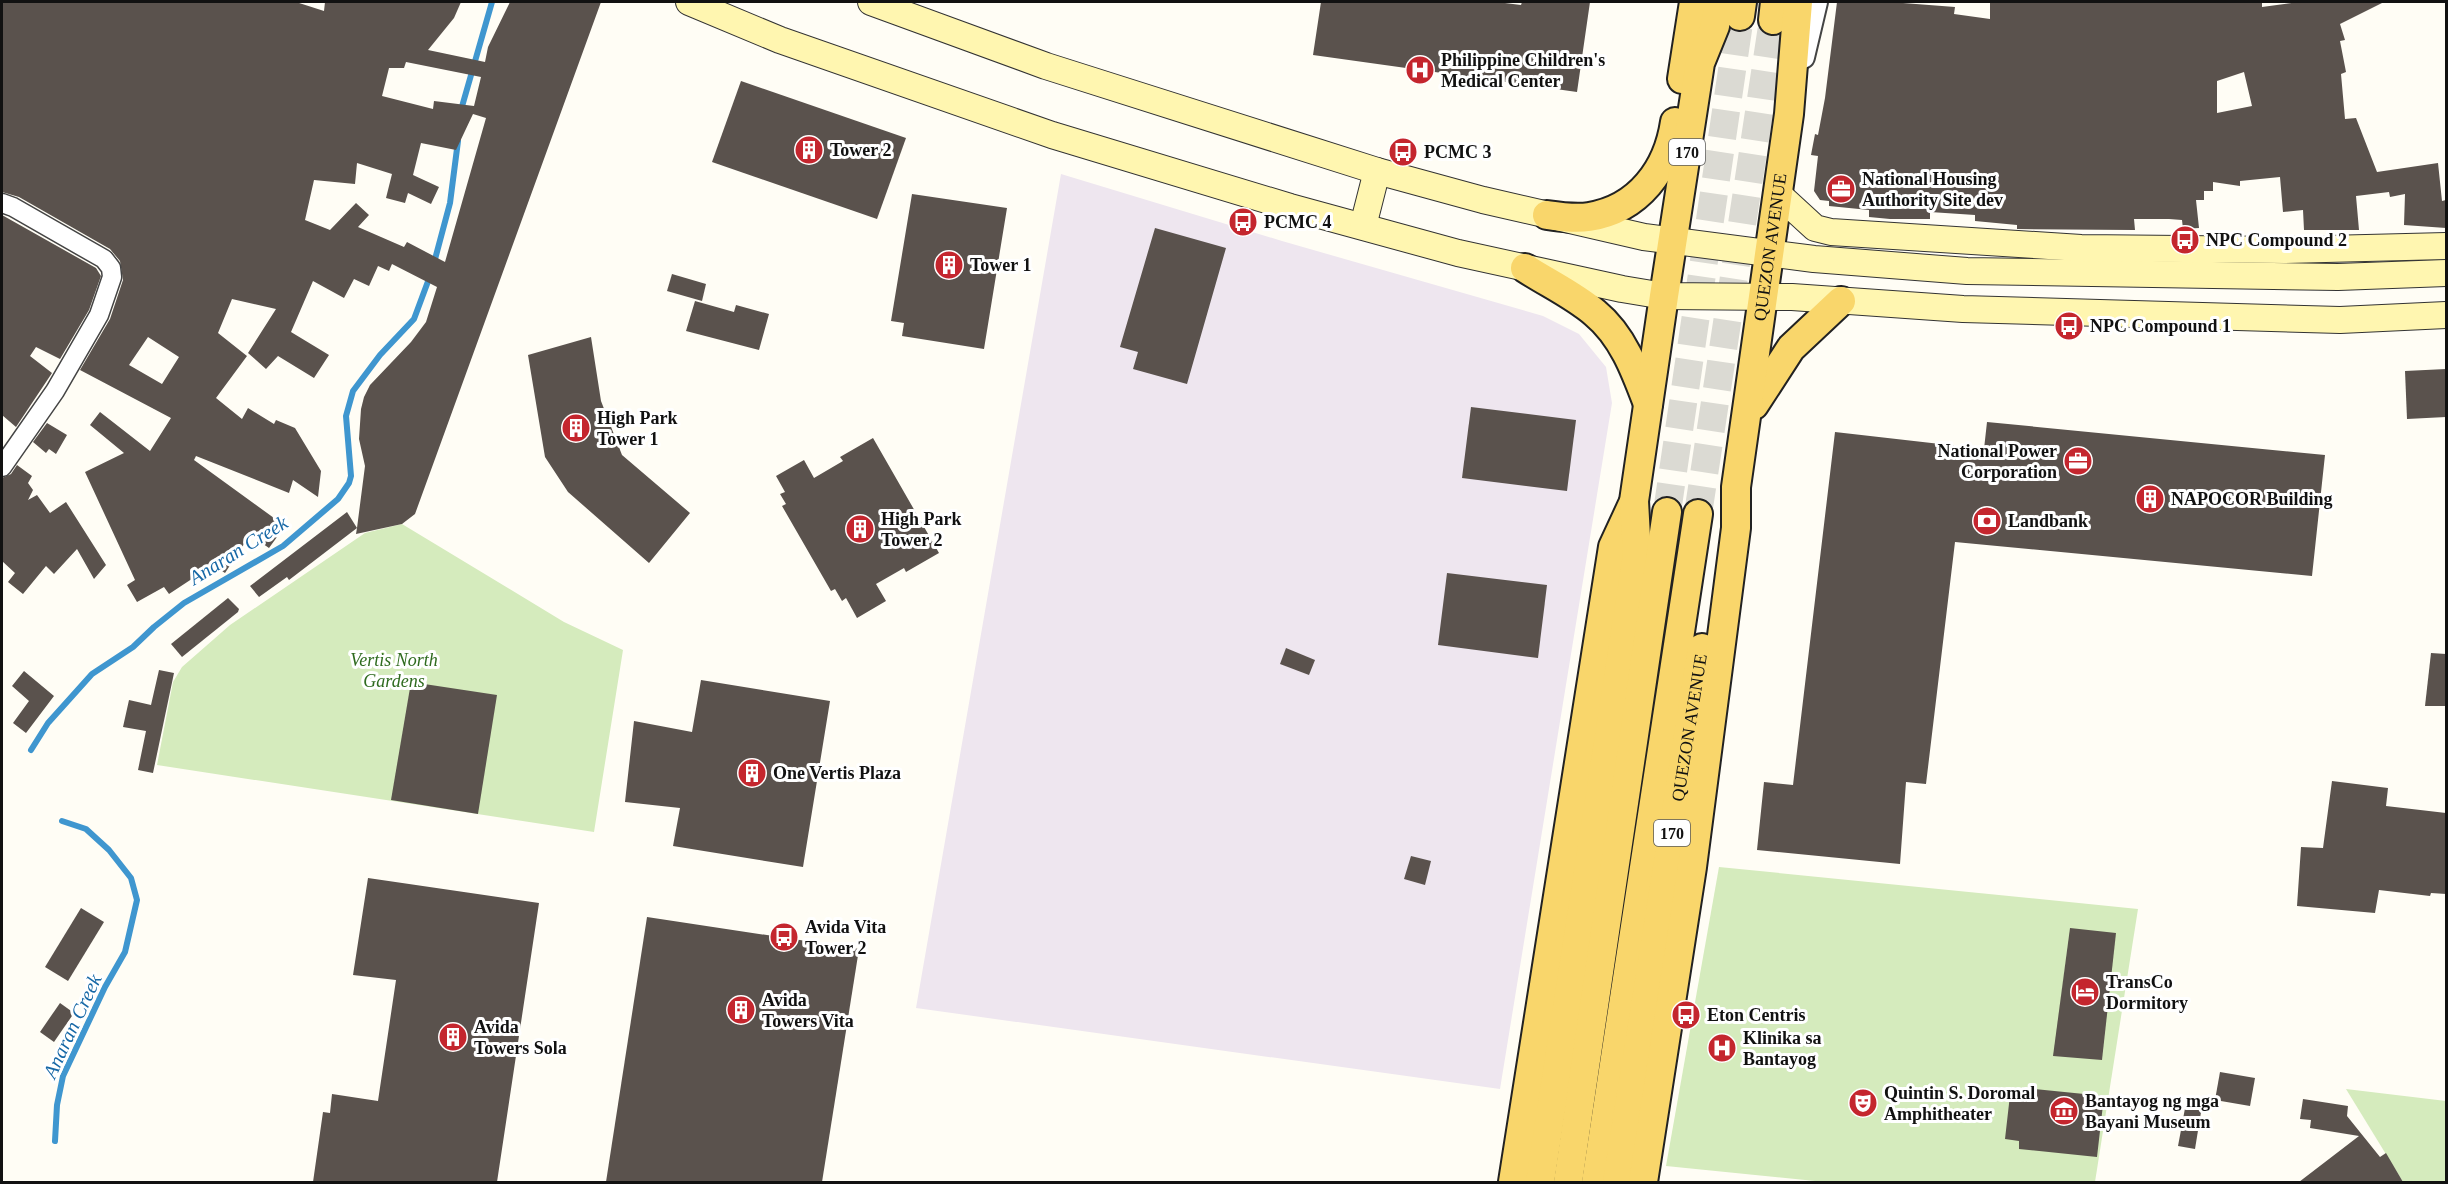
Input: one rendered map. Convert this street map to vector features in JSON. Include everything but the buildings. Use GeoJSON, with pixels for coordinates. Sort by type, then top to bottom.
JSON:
{"type":"FeatureCollection","features":[{"type":"Feature","properties":{"kind":"main road"},"geometry":{"type":"LineString","coordinates":[[689,2],[780,40],[1052,135],[1290,207],[1458,253],[1664,296],[1763,296],[1963,309],[2340,320],[2446,315]]}},
{"type":"Feature","properties":{"kind":"main road"},"geometry":{"type":"LineString","coordinates":[[872,2],[1046,66],[1377,171],[1483,200],[1644,237],[1770,254],[1967,271],[2338,277],[2446,273]]}},
{"type":"Feature","properties":{"kind":"main road","name":"QUEZON AVENUE"},"geometry":{"type":"LineString","coordinates":[[1643,1182],[1692,867],[1737,528],[1736,487],[1789,114],[1798,2]]}},
{"type":"Feature","properties":{"kind":"main road","name":"170"},"geometry":{"type":"LineString","coordinates":[[1540,1182],[1637,555],[1634,501],[1700,63],[1715,26],[1734,6]]}},
{"type":"Feature","properties":{"kind":"main road"},"geometry":{"type":"LineString","coordinates":[[1547,215],[1588,218],[1608,212],[1629,202],[1650,184],[1666,157],[1672,138],[1693,11]]}},
{"type":"Feature","properties":{"kind":"main road","name":"170"},"geometry":{"type":"LineString","coordinates":[[1693,11],[1700,63]]}},
{"type":"Feature","properties":{"kind":"main road"},"geometry":{"type":"LineString","coordinates":[[1363,226],[1377,171]]}},
{"type":"Feature","properties":{"kind":"main road"},"geometry":{"type":"LineString","coordinates":[[1778,194],[1815,228],[1831,232],[2081,248],[2284,250],[2446,246]]}},
{"type":"Feature","properties":{"kind":"main road"},"geometry":{"type":"LineString","coordinates":[[1525,268],[1583,304],[1605,322],[1623,346],[1649,406]]}},
{"type":"Feature","properties":{"kind":"main road"},"geometry":{"type":"LineString","coordinates":[[1746,424],[1754,403],[1780,363],[1800,338],[1841,301]]}},
{"type":"Feature","properties":{"kind":"main road","name":"QUEZON AVENUE"},"geometry":{"type":"LineString","coordinates":[[1617,1182],[1721,527],[1736,487]]}},
{"type":"Feature","properties":{"kind":"main road","name":"170"},"geometry":{"type":"LineString","coordinates":[[1513,1182],[1613,547],[1634,501]]}},
{"type":"Feature","properties":{"kind":"main road"},"geometry":{"type":"LineString","coordinates":[[1568,1182],[1667,512]]}},
{"type":"Feature","properties":{"kind":"main road","name":"QUEZON AVENUE"},"geometry":{"type":"LineString","coordinates":[[1596,1182],[1698,514]]}},
{"type":"Feature","properties":{"kind":"street","name":"QUEZON AVENUE"},"geometry":{"type":"LineString","coordinates":[[1789,114],[1816,2]]}},
{"type":"Feature","properties":{"kind":"street"},"geometry":{"type":"LineString","coordinates":[[2,203],[104,259],[111,268],[112,277],[99,315],[61,382],[2,467]]}},
{"type":"Feature","properties":{"kind":"shaded area"},"geometry":{"type":"Polygon","coordinates":[[[1061,174],[1282,241],[1543,316],[1579,334],[1606,367],[1612,403],[1500,1089],[916,1008],[1061,174]]]}},
{"type":"Feature","properties":{"kind":"green space","name":"Vertis North Gardens"},"geometry":{"type":"Polygon","coordinates":[[[402,524],[564,622],[623,650],[594,832],[157,765],[173,682],[182,667],[230,625],[365,533],[402,524]]]}},
{"type":"Feature","properties":{"kind":"green space"},"geometry":{"type":"Polygon","coordinates":[[[1719,867],[2138,909],[2095,1182],[1825,1182],[1666,1166],[1719,867]]]}},
{"type":"Feature","properties":{"kind":"green space"},"geometry":{"type":"Polygon","coordinates":[[[2346,1089],[2446,1101],[2446,1182],[2403,1182],[2346,1089]]]}},
{"type":"Feature","properties":{"kind":"waterway","name":"Anaran Creek"},"geometry":{"type":"LineString","coordinates":[[461,110],[492,2]]}},
{"type":"Feature","properties":{"kind":"waterway","name":"Anaran Creek"},"geometry":{"type":"LineString","coordinates":[[434,263],[450,203],[458,141]]}},
{"type":"Feature","properties":{"kind":"waterway","name":"Anaran Creek"},"geometry":{"type":"LineString","coordinates":[[31,750],[48,723],[92,674],[133,647],[184,603],[283,546],[338,499],[351,476],[346,416],[353,391],[380,355],[414,319],[430,276]]}},
{"type":"Feature","properties":{"kind":"waterway","name":"Anaran Creek"},"geometry":{"type":"LineString","coordinates":[[55,1141],[57,1105],[63,1076],[105,987],[125,952],[137,900],[131,878],[109,850],[86,829],[62,821]]}},
{"type":"Feature","properties":{"kind":"tunnel"},"geometry":{"type":"LineString","coordinates":[[1667,512],[1740,16]]}},
{"type":"Feature","properties":{"kind":"tunnel"},"geometry":{"type":"LineString","coordinates":[[1698,514],[1773,20]]}},
{"type":"Feature","properties":{"kind":"place","name":"Philippine Children's Medical Center"},"geometry":{"type":"Point","coordinates":[1420,70]}},
{"type":"Feature","properties":{"kind":"place","name":"Tower 2"},"geometry":{"type":"Point","coordinates":[809,150]}},
{"type":"Feature","properties":{"kind":"place","name":"PCMC 3"},"geometry":{"type":"Point","coordinates":[1403,152]}},
{"type":"Feature","properties":{"kind":"place","name":"National Housing Authority Site dev"},"geometry":{"type":"Point","coordinates":[1841,189]}},
{"type":"Feature","properties":{"kind":"place","name":"PCMC 4"},"geometry":{"type":"Point","coordinates":[1243,222]}},
{"type":"Feature","properties":{"kind":"place","name":"NPC Compound 2"},"geometry":{"type":"Point","coordinates":[2185,240]}},
{"type":"Feature","properties":{"kind":"place","name":"Tower 1"},"geometry":{"type":"Point","coordinates":[949,265]}},
{"type":"Feature","properties":{"kind":"place","name":"NPC Compound 1"},"geometry":{"type":"Point","coordinates":[2069,326]}},
{"type":"Feature","properties":{"kind":"place","name":"High Park Tower 1"},"geometry":{"type":"Point","coordinates":[576,428]}},
{"type":"Feature","properties":{"kind":"place","name":"National Power Corporation"},"geometry":{"type":"Point","coordinates":[2078,461]}},
{"type":"Feature","properties":{"kind":"place","name":"NAPOCOR Building"},"geometry":{"type":"Point","coordinates":[2150,499]}},
{"type":"Feature","properties":{"kind":"place","name":"Landbank"},"geometry":{"type":"Point","coordinates":[1987,521]}},
{"type":"Feature","properties":{"kind":"place","name":"High Park Tower 2"},"geometry":{"type":"Point","coordinates":[860,529]}},
{"type":"Feature","properties":{"kind":"place","name":"One Vertis Plaza"},"geometry":{"type":"Point","coordinates":[752,773]}},
{"type":"Feature","properties":{"kind":"place","name":"Avida Vita Tower 2"},"geometry":{"type":"Point","coordinates":[784,937]}},
{"type":"Feature","properties":{"kind":"place","name":"TransCo Dormitory"},"geometry":{"type":"Point","coordinates":[2085,992]}},
{"type":"Feature","properties":{"kind":"place","name":"Avida Towers Vita"},"geometry":{"type":"Point","coordinates":[741,1010]}},
{"type":"Feature","properties":{"kind":"place","name":"Eton Centris"},"geometry":{"type":"Point","coordinates":[1686,1015]}},
{"type":"Feature","properties":{"kind":"place","name":"Avida Towers Sola"},"geometry":{"type":"Point","coordinates":[453,1037]}},
{"type":"Feature","properties":{"kind":"place","name":"Klinika sa Bantayog"},"geometry":{"type":"Point","coordinates":[1722,1048]}},
{"type":"Feature","properties":{"kind":"place","name":"Quintin S. Doromal Amphitheater"},"geometry":{"type":"Point","coordinates":[1863,1103]}},
{"type":"Feature","properties":{"kind":"place","name":"Bantayog ng mga Bayani Museum"},"geometry":{"type":"Point","coordinates":[2064,1111]}}]}
